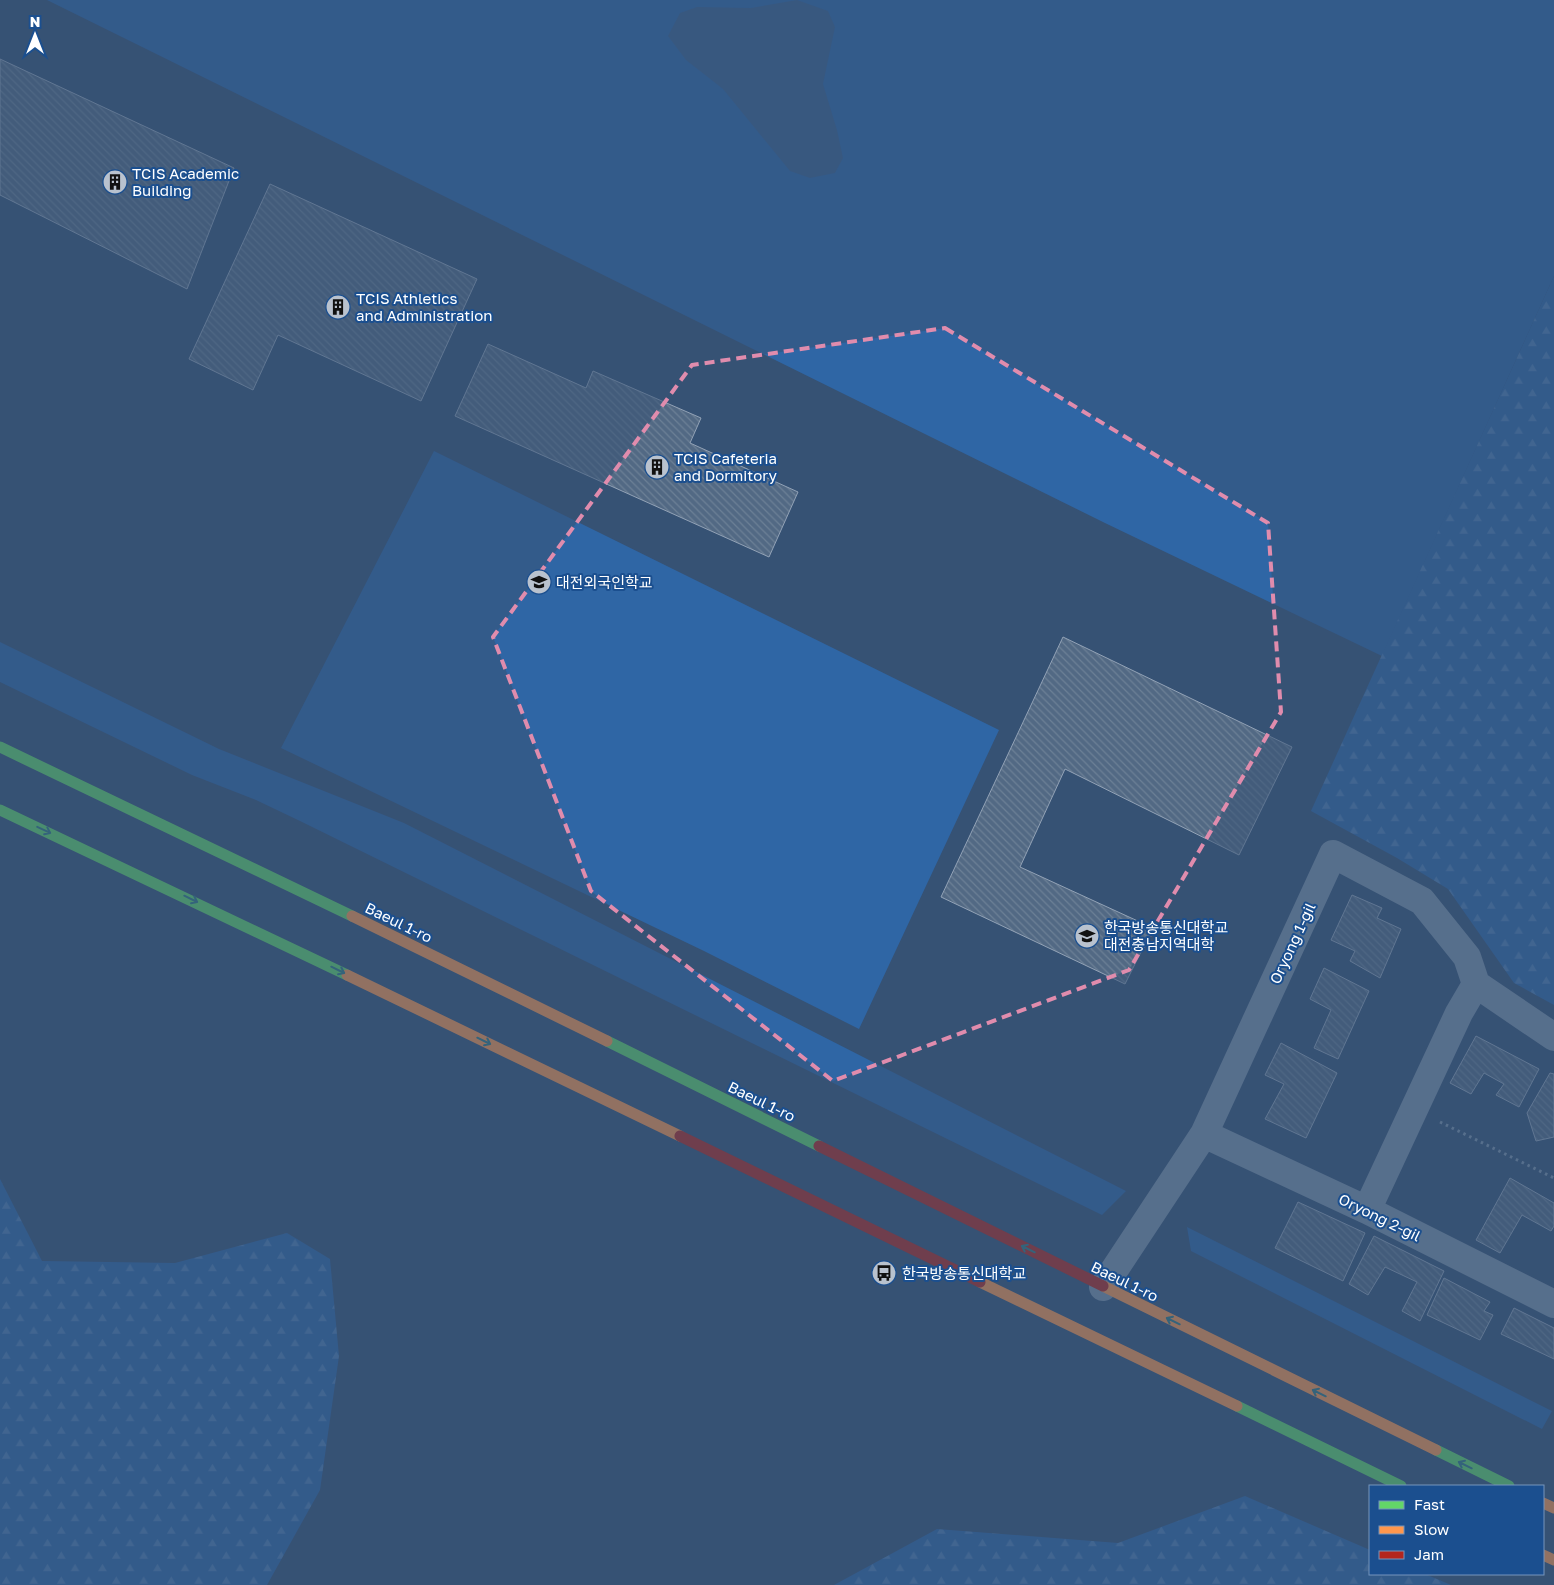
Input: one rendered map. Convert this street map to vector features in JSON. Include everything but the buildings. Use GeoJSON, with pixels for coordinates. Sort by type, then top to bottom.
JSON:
{"type":"FeatureCollection","features":[{"type":"Feature","properties":{"kind":"main road","name":"Baeul 1-ro"},"geometry":{"type":"LineString","coordinates":[[0,747],[308,894],[1507,1485]]}},
{"type":"Feature","properties":{"kind":"main road"},"geometry":{"type":"LineString","coordinates":[[0,810],[189,898],[1399,1485]]}},
{"type":"Feature","properties":{"kind":"street","name":"Oryong 1-gil"},"geometry":{"type":"LineString","coordinates":[[1104,1287],[1204,1134],[1333,854],[1422,901],[1467,957],[1476,984]]}},
{"type":"Feature","properties":{"kind":"street"},"geometry":{"type":"LineString","coordinates":[[1367,1210],[1459,1013],[1476,984],[1554,1036]]}},
{"type":"Feature","properties":{"kind":"street","name":"Oryong 2-gil"},"geometry":{"type":"LineString","coordinates":[[1204,1134],[1367,1210],[1554,1304]]}},
{"type":"Feature","properties":{"kind":"path"},"geometry":{"type":"LineString","coordinates":[[1415,1110],[1554,1178]]}},
{"type":"Feature","properties":{"kind":"highlighted area"},"geometry":{"type":"Polygon","coordinates":[[[945,328],[1268,523],[1281,712],[1129,970],[833,1081],[591,891],[493,637],[692,365],[945,328]]]}},
{"type":"Feature","properties":{"kind":"green space"},"geometry":{"type":"Polygon","coordinates":[[[47,0],[1554,0],[1554,276],[1382,656],[1105,523],[47,0]]]}},
{"type":"Feature","properties":{"kind":"green space"},"geometry":{"type":"Polygon","coordinates":[[[1554,276],[1554,1005],[1514,983],[1448,889],[1397,858],[1311,811],[1554,276]]]}},
{"type":"Feature","properties":{"kind":"green space"},"geometry":{"type":"Polygon","coordinates":[[[434,451],[999,730],[859,1029],[704,951],[281,748],[434,451]]]}},
{"type":"Feature","properties":{"kind":"green space"},"geometry":{"type":"Polygon","coordinates":[[[0,642],[219,749],[404,823],[1126,1191],[1102,1215],[300,821],[256,800],[192,775],[0,682],[0,642]]]}},
{"type":"Feature","properties":{"kind":"green space"},"geometry":{"type":"Polygon","coordinates":[[[0,1179],[42,1261],[175,1263],[287,1233],[330,1259],[339,1356],[320,1490],[267,1585],[0,1585],[0,1179]]]}},
{"type":"Feature","properties":{"kind":"green space"},"geometry":{"type":"Polygon","coordinates":[[[1187,1227],[1552,1411],[1542,1429],[1191,1251],[1187,1227]]]}},
{"type":"Feature","properties":{"kind":"green space"},"geometry":{"type":"Polygon","coordinates":[[[1245,1496],[1369,1550],[1369,1575],[1427,1575],[1451,1585],[834,1585],[937,1529],[1118,1543],[1245,1496]]]}},
{"type":"Feature","properties":{"kind":"shaded area"},"geometry":{"type":"Polygon","coordinates":[[[797,0],[828,11],[835,27],[823,84],[837,130],[843,158],[835,173],[810,178],[790,171],[723,89],[686,60],[668,36],[680,13],[697,7],[751,8],[797,0]]]}},
{"type":"Feature","properties":{"kind":"traffic: fast"},"geometry":{"type":"LineString","coordinates":[[0,747],[352,916]]}},
{"type":"Feature","properties":{"kind":"traffic: fast"},"geometry":{"type":"LineString","coordinates":[[0,810],[347,975]]}},
{"type":"Feature","properties":{"kind":"traffic: fast"},"geometry":{"type":"LineString","coordinates":[[607,1041],[819,1146]]}},
{"type":"Feature","properties":{"kind":"traffic: fast"},"geometry":{"type":"LineString","coordinates":[[1237,1406],[1399,1485]]}},
{"type":"Feature","properties":{"kind":"traffic: fast"},"geometry":{"type":"LineString","coordinates":[[1436,1450],[1507,1485]]}},
{"type":"Feature","properties":{"kind":"traffic: slow"},"geometry":{"type":"LineString","coordinates":[[352,916],[607,1041]]}},
{"type":"Feature","properties":{"kind":"traffic: slow"},"geometry":{"type":"LineString","coordinates":[[347,975],[680,1136]]}},
{"type":"Feature","properties":{"kind":"traffic: slow"},"geometry":{"type":"LineString","coordinates":[[980,1282],[1237,1406]]}},
{"type":"Feature","properties":{"kind":"traffic: slow"},"geometry":{"type":"LineString","coordinates":[[1103,1286],[1436,1450]]}},
{"type":"Feature","properties":{"kind":"traffic: slow"},"geometry":{"type":"LineString","coordinates":[[1544,1503],[1554,1508]]}},
{"type":"Feature","properties":{"kind":"traffic: slow"},"geometry":{"type":"LineString","coordinates":[[1544,1555],[1554,1560]]}},
{"type":"Feature","properties":{"kind":"traffic: jam"},"geometry":{"type":"LineString","coordinates":[[680,1136],[980,1282]]}},
{"type":"Feature","properties":{"kind":"traffic: jam"},"geometry":{"type":"LineString","coordinates":[[819,1146],[1103,1286]]}},
{"type":"Feature","properties":{"kind":"place","name":"TCIS Academic Building"},"geometry":{"type":"Point","coordinates":[115,182]}},
{"type":"Feature","properties":{"kind":"place","name":"TCIS Athletics and Administration"},"geometry":{"type":"Point","coordinates":[338,307]}},
{"type":"Feature","properties":{"kind":"place","name":"TCIS Cafeteria and Dormitory"},"geometry":{"type":"Point","coordinates":[657,467]}},
{"type":"Feature","properties":{"kind":"place","name":"대전외국인학교"},"geometry":{"type":"Point","coordinates":[539,582]}},
{"type":"Feature","properties":{"kind":"place","name":"한국방송통신대학교 대전충남지역대학"},"geometry":{"type":"Point","coordinates":[1087,936]}},
{"type":"Feature","properties":{"kind":"place","name":"한국방송통신대학교"},"geometry":{"type":"Point","coordinates":[884,1273]}}]}
